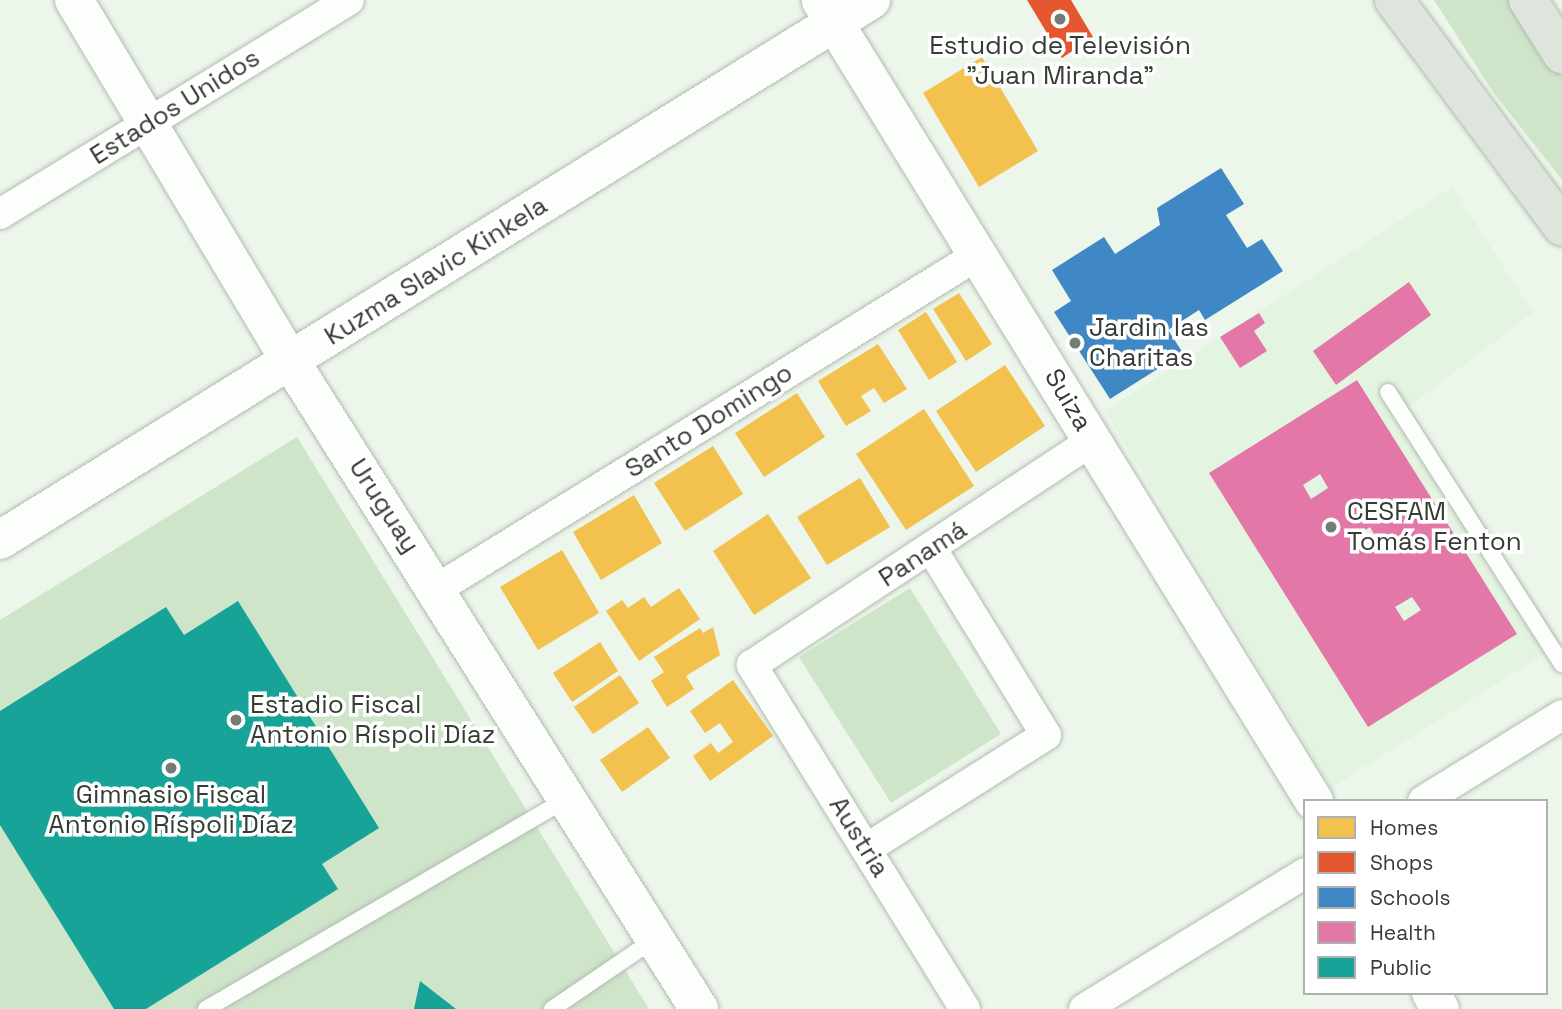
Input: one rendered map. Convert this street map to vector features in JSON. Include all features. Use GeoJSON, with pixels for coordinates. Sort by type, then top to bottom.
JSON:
{"type":"FeatureCollection","features":[{"type":"Feature","properties":{"kind":"main road"},"geometry":{"type":"LineString","coordinates":[[1394,0],[1562,226]]}},
{"type":"Feature","properties":{"kind":"main road"},"geometry":{"type":"LineString","coordinates":[[1528,0],[1562,54]]}},
{"type":"Feature","properties":{"kind":"street","name":"Uruguay"},"geometry":{"type":"LineString","coordinates":[[74,0],[151,122],[291,362],[437,589],[699,1009]]}},
{"type":"Feature","properties":{"kind":"street","name":"Kuzma Slavic Kinkela"},"geometry":{"type":"LineString","coordinates":[[0,540],[291,362],[828,11],[871,0]]}},
{"type":"Feature","properties":{"kind":"street","name":"Estados Unidos"},"geometry":{"type":"LineString","coordinates":[[0,214],[345,1]]}},
{"type":"Feature","properties":{"kind":"street","name":"Suiza"},"geometry":{"type":"LineString","coordinates":[[828,11],[981,253],[1092,441],[1313,799]]}},
{"type":"Feature","properties":{"kind":"street","name":"Santo Domingo"},"geometry":{"type":"LineString","coordinates":[[437,589],[981,253]]}},
{"type":"Feature","properties":{"kind":"street","name":"Panamá"},"geometry":{"type":"LineString","coordinates":[[752,666],[1092,441]]}},
{"type":"Feature","properties":{"kind":"street"},"geometry":{"type":"LineString","coordinates":[[866,849],[1046,734],[931,548]]}},
{"type":"Feature","properties":{"kind":"street","name":"Austria"},"geometry":{"type":"LineString","coordinates":[[752,666],[965,1009]]}},
{"type":"Feature","properties":{"kind":"street"},"geometry":{"type":"LineString","coordinates":[[1426,799],[1562,715]]}},
{"type":"Feature","properties":{"kind":"street"},"geometry":{"type":"LineString","coordinates":[[1084,1009],[1303,874]]}},
{"type":"Feature","properties":{"kind":"lane"},"geometry":{"type":"LineString","coordinates":[[1388,392],[1562,664]]}},
{"type":"Feature","properties":{"kind":"lane"},"geometry":{"type":"LineString","coordinates":[[206,1009],[567,799]]}},
{"type":"Feature","properties":{"kind":"lane"},"geometry":{"type":"LineString","coordinates":[[552,1009],[655,939]]}},
{"type":"Feature","properties":{"kind":"shaded area"},"geometry":{"type":"Polygon","coordinates":[[[1434,0],[1513,0],[1562,76],[1562,180],[1493,92],[1434,0]]]}},
{"type":"Feature","properties":{"kind":"shaded area","name":"CESFAM Tomás Fenton"},"geometry":{"type":"Polygon","coordinates":[[[1452,187],[1533,312],[1409,407],[1561,643],[1331,788],[1105,411],[1452,187]]]}},
{"type":"Feature","properties":{"kind":"shaded area","name":"Estadio Fiscal Antonio Ríspoli Díaz"},"geometry":{"type":"Polygon","coordinates":[[[297,437],[649,1009],[0,1009],[0,620],[297,437]]]}},
{"type":"Feature","properties":{"kind":"shaded area"},"geometry":{"type":"Polygon","coordinates":[[[910,588],[1001,734],[891,803],[799,657],[910,588]]]}},
{"type":"Feature","properties":{"kind":"building: Homes"},"geometry":{"type":"Polygon","coordinates":[[[982,57],[1038,151],[979,187],[923,93],[982,57]]]}},
{"type":"Feature","properties":{"kind":"building: Homes"},"geometry":{"type":"Polygon","coordinates":[[[959,293],[992,344],[966,361],[933,309],[959,293]]]}},
{"type":"Feature","properties":{"kind":"building: Homes"},"geometry":{"type":"Polygon","coordinates":[[[926,312],[957,362],[929,380],[898,330],[926,312]]]}},
{"type":"Feature","properties":{"kind":"building: Homes"},"geometry":{"type":"Polygon","coordinates":[[[878,344],[907,389],[884,403],[874,388],[861,396],[871,411],[846,426],[818,381],[878,344]]]}},
{"type":"Feature","properties":{"kind":"building: Homes"},"geometry":{"type":"Polygon","coordinates":[[[1005,365],[1045,426],[976,472],[936,411],[1005,365]]]}},
{"type":"Feature","properties":{"kind":"building: Homes"},"geometry":{"type":"Polygon","coordinates":[[[797,393],[825,437],[764,477],[735,433],[797,393]]]}},
{"type":"Feature","properties":{"kind":"building: Homes"},"geometry":{"type":"Polygon","coordinates":[[[924,409],[974,486],[906,530],[856,454],[924,409]]]}},
{"type":"Feature","properties":{"kind":"building: Homes"},"geometry":{"type":"Polygon","coordinates":[[[713,446],[743,494],[685,531],[654,483],[713,446]]]}},
{"type":"Feature","properties":{"kind":"building: Homes"},"geometry":{"type":"Polygon","coordinates":[[[860,478],[890,527],[827,565],[797,517],[860,478]]]}},
{"type":"Feature","properties":{"kind":"building: Homes"},"geometry":{"type":"Polygon","coordinates":[[[634,495],[662,543],[601,580],[573,532],[634,495]]]}},
{"type":"Feature","properties":{"kind":"building: Homes"},"geometry":{"type":"Polygon","coordinates":[[[768,514],[811,578],[754,615],[713,551],[768,514]]]}},
{"type":"Feature","properties":{"kind":"building: Homes"},"geometry":{"type":"Polygon","coordinates":[[[562,550],[599,613],[538,650],[500,587],[562,550]]]}},
{"type":"Feature","properties":{"kind":"building: Homes"},"geometry":{"type":"Polygon","coordinates":[[[679,588],[700,619],[639,661],[606,611],[622,600],[628,608],[644,597],[651,607],[679,588]]]}},
{"type":"Feature","properties":{"kind":"building: Homes"},"geometry":{"type":"Polygon","coordinates":[[[713,627],[720,655],[686,676],[694,689],[667,707],[651,681],[664,672],[654,657],[700,628],[703,633],[713,627]]]}},
{"type":"Feature","properties":{"kind":"building: Homes"},"geometry":{"type":"Polygon","coordinates":[[[600,642],[618,671],[572,702],[553,673],[600,642]]]}},
{"type":"Feature","properties":{"kind":"building: Homes"},"geometry":{"type":"Polygon","coordinates":[[[620,675],[639,703],[593,734],[574,707],[620,675]]]}},
{"type":"Feature","properties":{"kind":"building: Homes"},"geometry":{"type":"Polygon","coordinates":[[[733,680],[773,736],[710,781],[693,756],[711,743],[718,753],[733,742],[720,723],[705,733],[690,711],[733,680]]]}},
{"type":"Feature","properties":{"kind":"building: Homes"},"geometry":{"type":"Polygon","coordinates":[[[648,727],[670,758],[622,792],[600,760],[648,727]]]}},
{"type":"Feature","properties":{"kind":"building: Shops","name":"Estudio de Televisión \"Juan Miranda\""},"geometry":{"type":"Polygon","coordinates":[[[1027,0],[1071,0],[1093,37],[1062,58],[1027,0]]]}},
{"type":"Feature","properties":{"kind":"building: Schools"},"geometry":{"type":"Polygon","coordinates":[[[1221,168],[1244,204],[1226,215],[1247,248],[1262,239],[1283,271],[1205,320],[1199,310],[1168,330],[1183,353],[1110,399],[1054,312],[1071,301],[1052,270],[1104,237],[1115,254],[1160,225],[1157,208],[1221,168]]]}},
{"type":"Feature","properties":{"kind":"building: Health"},"geometry":{"type":"Polygon","coordinates":[[[1409,282],[1431,315],[1336,385],[1313,351],[1409,282]]]}},
{"type":"Feature","properties":{"kind":"building: Health"},"geometry":{"type":"Polygon","coordinates":[[[1259,313],[1265,323],[1254,331],[1267,351],[1240,368],[1220,337],[1259,313]]]}},
{"type":"Feature","properties":{"kind":"building: Health"},"geometry":{"type":"Polygon","coordinates":[[[1357,380],[1517,634],[1368,727],[1209,473],[1357,380]],[[1320,474],[1303,485],[1311,499],[1328,488],[1320,474]],[[1370,527],[1353,538],[1361,551],[1378,541],[1370,527]],[[1412,597],[1395,607],[1404,621],[1421,610],[1412,597]]]}},
{"type":"Feature","properties":{"kind":"building: Public","name":"Gimnasio Fiscal Antonio Ríspoli Díaz"},"geometry":{"type":"Polygon","coordinates":[[[238,601],[379,828],[322,864],[338,889],[146,1009],[114,1009],[0,825],[0,711],[166,607],[184,635],[238,601]]]}},
{"type":"Feature","properties":{"kind":"building: Public"},"geometry":{"type":"Polygon","coordinates":[[[420,981],[456,1009],[414,1009],[420,981]]]}},
{"type":"Feature","properties":{"kind":"place","name":"Estudio de Televisión \"Juan Miranda\""},"geometry":{"type":"Point","coordinates":[1060,19]}},
{"type":"Feature","properties":{"kind":"place","name":"Jardin las Charitas"},"geometry":{"type":"Point","coordinates":[1075,343]}},
{"type":"Feature","properties":{"kind":"place","name":"CESFAM Tomás Fenton"},"geometry":{"type":"Point","coordinates":[1331,527]}},
{"type":"Feature","properties":{"kind":"place","name":"Estadio Fiscal Antonio Ríspoli Díaz"},"geometry":{"type":"Point","coordinates":[236,720]}},
{"type":"Feature","properties":{"kind":"place","name":"Gimnasio Fiscal Antonio Ríspoli Díaz"},"geometry":{"type":"Point","coordinates":[171,768]}}]}
